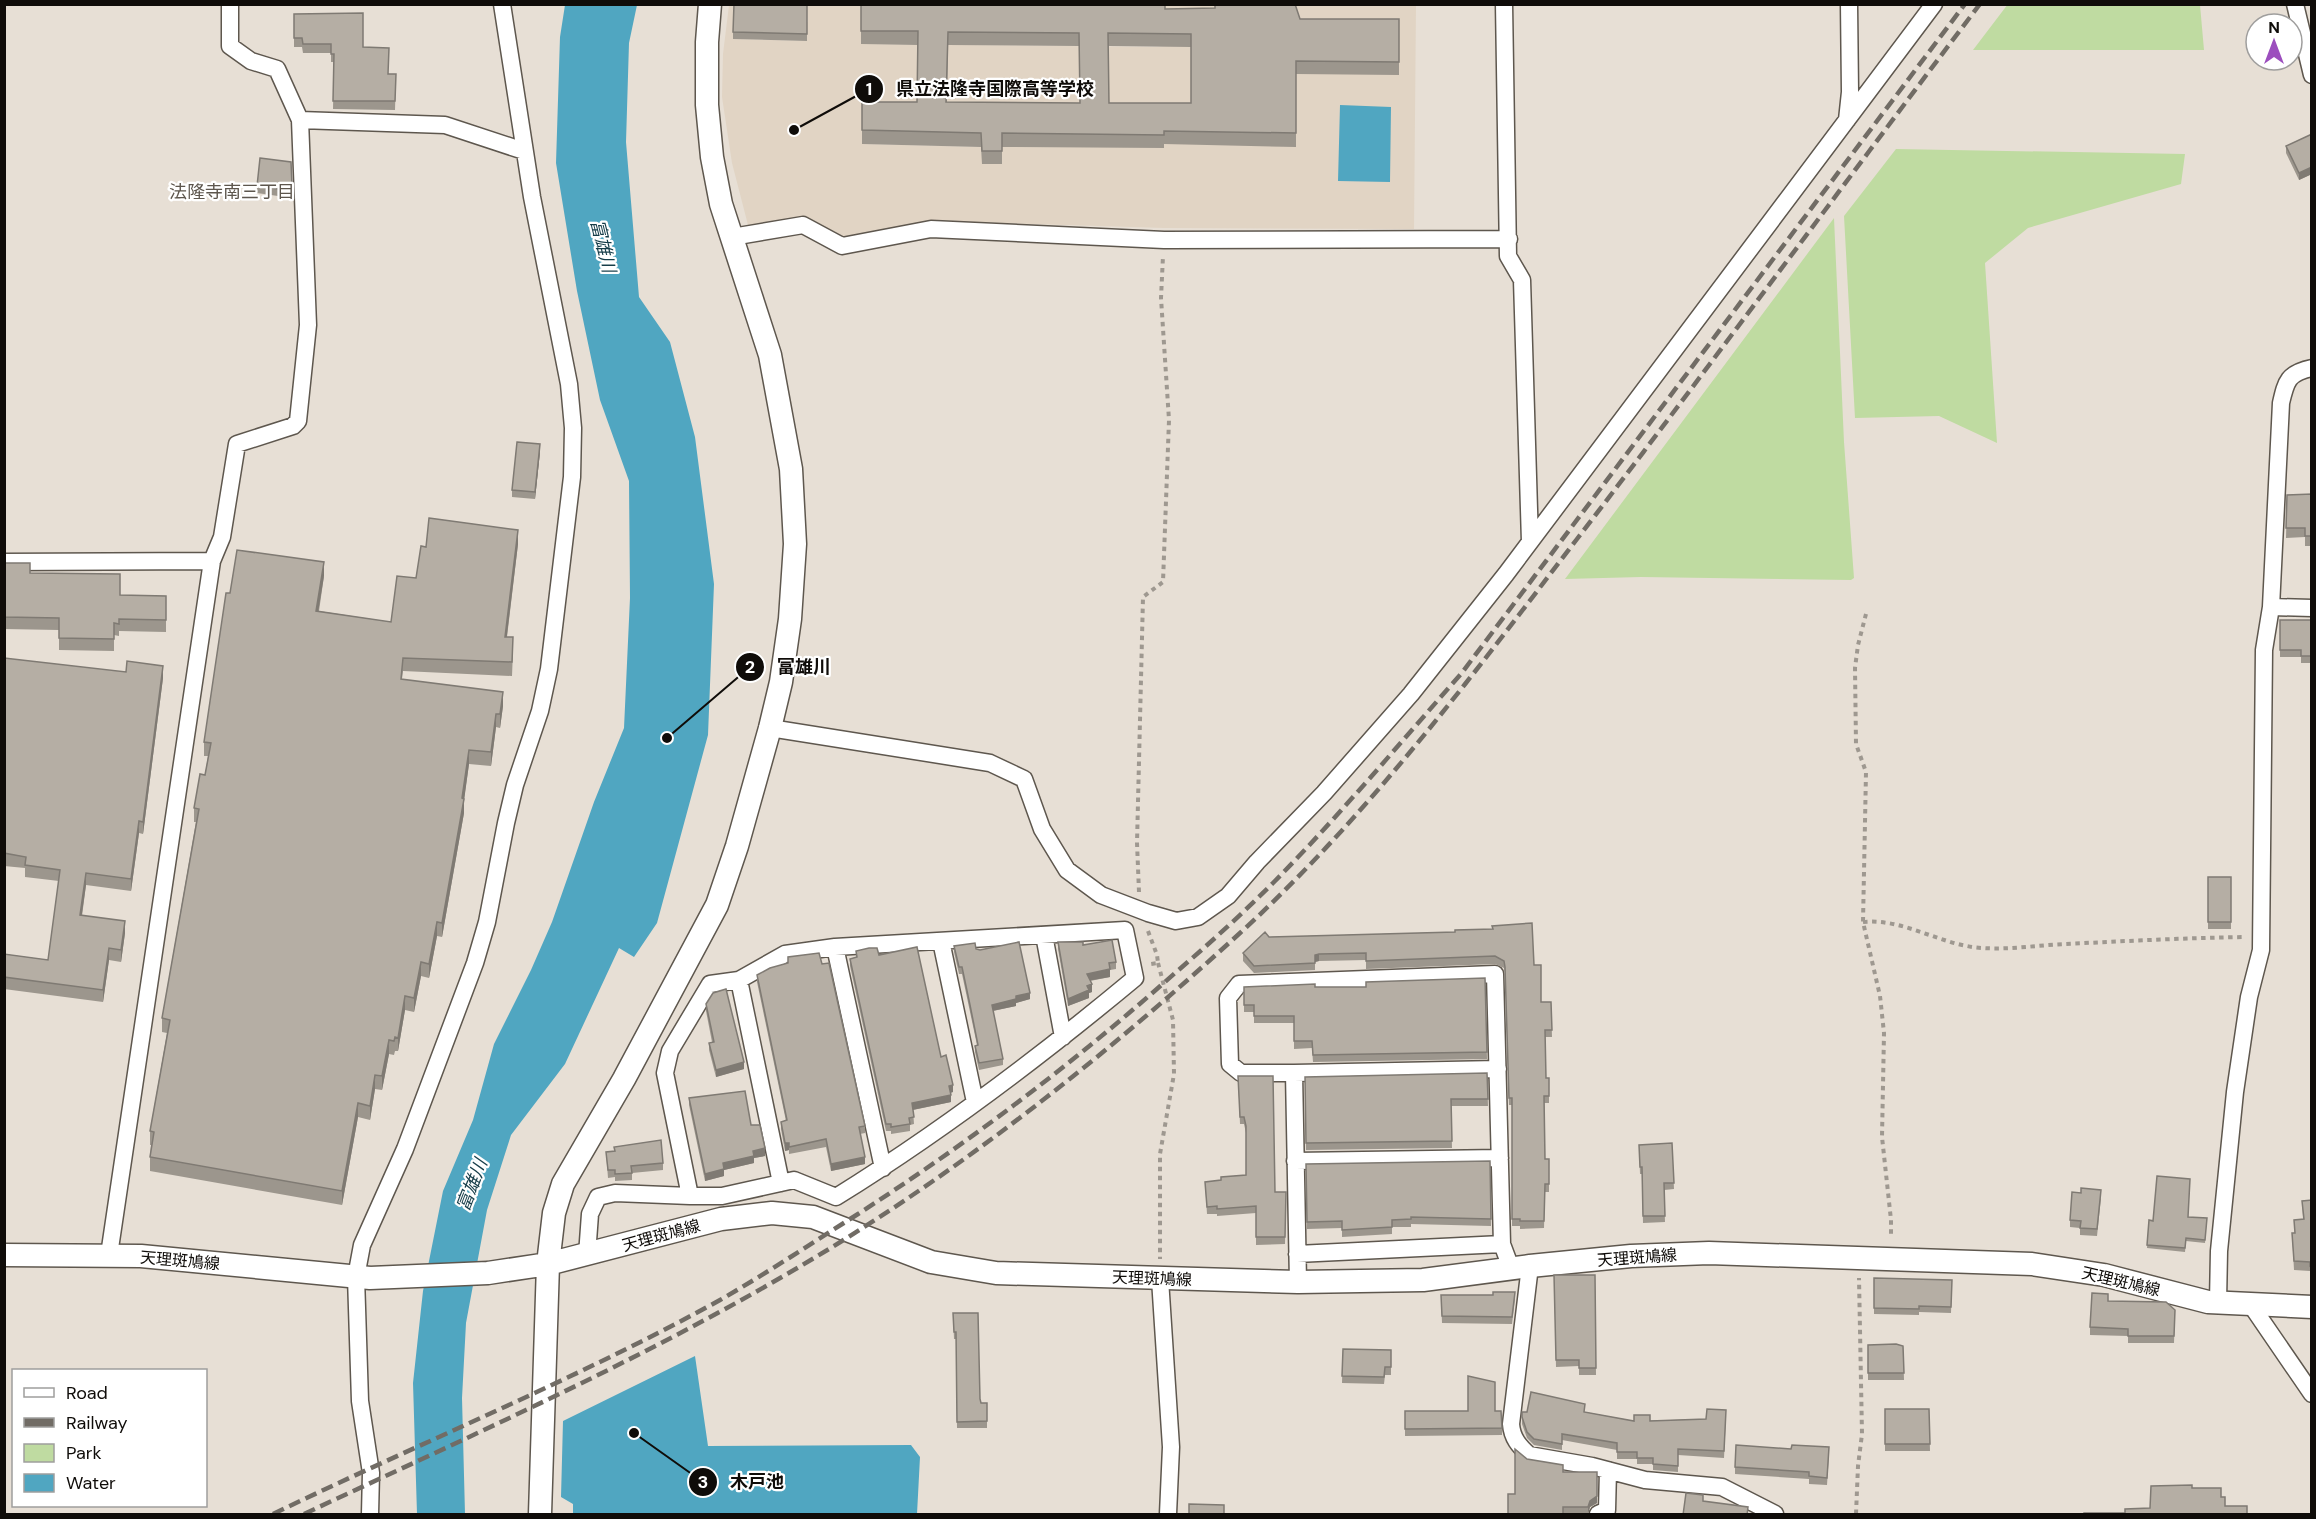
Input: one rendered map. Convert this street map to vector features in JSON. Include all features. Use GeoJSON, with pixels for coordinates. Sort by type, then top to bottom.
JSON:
{"type":"FeatureCollection","features":[{"type":"Feature","properties":{"kind":"main road"},"geometry":{"type":"LineString","coordinates":[[540,1515],[548,1264],[554,1213],[563,1184],[624,1079],[717,905],[737,846],[770,728],[781,682],[790,619],[795,544],[791,469],[770,355],[721,204],[712,157],[707,105],[707,42],[710,4]]}},
{"type":"Feature","properties":{"kind":"main road","name":"天理斑鳩線"},"geometry":{"type":"LineString","coordinates":[[4,1255],[109,1256],[181,1260],[363,1277],[468,1274],[548,1264],[721,1220],[772,1213],[813,1217],[931,1262],[996,1274],[1298,1282],[1423,1280],[1631,1256],[1708,1253],[2032,1264],[2104,1275],[2208,1302],[2312,1307]]}},
{"type":"Feature","properties":{"kind":"street"},"geometry":{"type":"LineString","coordinates":[[109,1256],[212,561],[222,537],[237,444],[293,426],[298,421],[308,325],[300,120],[277,69],[251,61],[230,46],[230,4]]}},
{"type":"Feature","properties":{"kind":"street"},"geometry":{"type":"LineString","coordinates":[[370,1515],[370,1473],[360,1401],[362,1245],[405,1149],[475,963],[487,922],[508,814],[540,711],[549,669],[572,477],[573,428],[566,363],[524,151],[502,4]]}},
{"type":"Feature","properties":{"kind":"street"},"geometry":{"type":"LineString","coordinates":[[1504,4],[1508,256],[1522,280],[1530,542]]}},
{"type":"Feature","properties":{"kind":"street"},"geometry":{"type":"LineString","coordinates":[[1847,121],[1850,92],[1849,4]]}},
{"type":"Feature","properties":{"kind":"street"},"geometry":{"type":"LineString","coordinates":[[770,728],[990,763],[1024,779],[1042,829],[1068,870],[1101,895],[1176,921],[1198,917],[1228,896],[1412,694],[1530,542],[1934,4]]}},
{"type":"Feature","properties":{"kind":"street"},"geometry":{"type":"LineString","coordinates":[[2295,4],[2312,75]]}},
{"type":"Feature","properties":{"kind":"street"},"geometry":{"type":"LineString","coordinates":[[300,120],[445,125],[524,151]]}},
{"type":"Feature","properties":{"kind":"street"},"geometry":{"type":"LineString","coordinates":[[732,237],[803,225],[842,246],[931,230],[1164,240],[1509,239]]}},
{"type":"Feature","properties":{"kind":"street"},"geometry":{"type":"LineString","coordinates":[[2218,1302],[2219,1251],[2235,1092],[2248,997],[2261,950],[2264,650],[2271,607],[2281,403],[2286,381],[2299,371],[2312,368]]}},
{"type":"Feature","properties":{"kind":"street"},"geometry":{"type":"LineString","coordinates":[[4,562],[212,561]]}},
{"type":"Feature","properties":{"kind":"street"},"geometry":{"type":"LineString","coordinates":[[2271,607],[2312,608]]}},
{"type":"Feature","properties":{"kind":"street"},"geometry":{"type":"LineString","coordinates":[[587,1255],[590,1214],[598,1197],[615,1193],[690,1196],[722,1196],[794,1180],[836,1197],[883,1168],[975,1102],[1063,1037],[1135,978],[1125,930],[835,947],[785,954],[739,980],[710,984],[670,1051],[665,1073],[690,1196]]}},
{"type":"Feature","properties":{"kind":"street"},"geometry":{"type":"LineString","coordinates":[[1044,935],[1063,1037]]}},
{"type":"Feature","properties":{"kind":"street"},"geometry":{"type":"LineString","coordinates":[[940,941],[975,1102]]}},
{"type":"Feature","properties":{"kind":"street"},"geometry":{"type":"LineString","coordinates":[[835,947],[883,1168]]}},
{"type":"Feature","properties":{"kind":"street"},"geometry":{"type":"LineString","coordinates":[[1498,1069],[1241,1073],[1230,1064],[1228,998],[1239,984],[1496,974],[1502,1244],[1521,1267],[1512,1435],[1529,1455],[1608,1470],[1645,1480],[1722,1487],[1775,1515]]}},
{"type":"Feature","properties":{"kind":"street"},"geometry":{"type":"LineString","coordinates":[[739,980],[781,1183]]}},
{"type":"Feature","properties":{"kind":"street"},"geometry":{"type":"LineString","coordinates":[[1294,1073],[1298,1282]]}},
{"type":"Feature","properties":{"kind":"street"},"geometry":{"type":"LineString","coordinates":[[1296,1161],[1500,1158]]}},
{"type":"Feature","properties":{"kind":"street"},"geometry":{"type":"LineString","coordinates":[[1298,1254],[1502,1244]]}},
{"type":"Feature","properties":{"kind":"street"},"geometry":{"type":"LineString","coordinates":[[1160,1279],[1171,1447],[1168,1515]]}},
{"type":"Feature","properties":{"kind":"street"},"geometry":{"type":"LineString","coordinates":[[2251,1305],[2312,1394]]}},
{"type":"Feature","properties":{"kind":"street"},"geometry":{"type":"LineString","coordinates":[[1598,1515],[1607,1510],[1608,1470]]}},
{"type":"Feature","properties":{"kind":"path"},"geometry":{"type":"LineString","coordinates":[[1140,910],[1137,843],[1143,597],[1163,582],[1168,455],[1169,420],[1161,298],[1164,240]]}},
{"type":"Feature","properties":{"kind":"path"},"geometry":{"type":"LineString","coordinates":[[1866,614],[1855,668],[1856,744],[1866,772],[1863,922],[1880,996],[1884,1033],[1882,1137],[1891,1220],[1891,1260]]}},
{"type":"Feature","properties":{"kind":"path"},"geometry":{"type":"LineString","coordinates":[[1863,922],[1878,921],[1900,925],[1950,943],[1983,948],[2105,943],[2152,938],[2261,937]]}},
{"type":"Feature","properties":{"kind":"path"},"geometry":{"type":"LineString","coordinates":[[1158,963],[1173,1020],[1174,1074],[1160,1154],[1160,1279]]}},
{"type":"Feature","properties":{"kind":"path"},"geometry":{"type":"LineString","coordinates":[[1856,1515],[1862,1434],[1859,1259]]}},
{"type":"Feature","properties":{"kind":"shaded area"},"geometry":{"type":"Polygon","coordinates":[[[729,5],[1416,5],[1414,229],[1164,228],[935,221],[843,238],[807,217],[748,225],[732,163],[722,97],[723,54],[729,5]],[[735,8],[735,22],[808,22],[807,9],[735,8]],[[861,12],[861,44],[1165,47],[861,12]],[[734,27],[733,39],[807,41],[807,28],[734,27]],[[862,115],[862,144],[981,147],[983,164],[1002,147],[1164,147],[1164,117],[862,115]]]}},
{"type":"Feature","properties":{"kind":"green space"},"geometry":{"type":"Polygon","coordinates":[[[2008,4],[2200,5],[2204,50],[1973,50],[2008,4]]]}},
{"type":"Feature","properties":{"kind":"green space"},"geometry":{"type":"Polygon","coordinates":[[[1896,149],[2185,154],[2181,184],[2028,228],[1985,263],[1997,443],[1939,416],[1855,418],[1844,216],[1896,149]]]}},
{"type":"Feature","properties":{"kind":"green space"},"geometry":{"type":"Polygon","coordinates":[[[1834,218],[1844,442],[1854,578],[1851,580],[1641,577],[1565,579],[1834,218]]]}},
{"type":"Feature","properties":{"kind":"water"},"geometry":{"type":"Polygon","coordinates":[[[565,5],[637,5],[629,43],[626,142],[639,297],[670,342],[695,437],[714,584],[708,735],[657,923],[634,957],[619,948],[565,1064],[511,1135],[487,1210],[466,1323],[462,1398],[465,1514],[417,1514],[413,1383],[423,1291],[443,1191],[473,1120],[494,1044],[552,922],[594,802],[624,728],[630,598],[629,481],[600,400],[577,291],[556,163],[560,37],[565,5]]]}},
{"type":"Feature","properties":{"kind":"water"},"geometry":{"type":"Polygon","coordinates":[[[1340,105],[1391,107],[1390,182],[1338,181],[1340,105]]]}},
{"type":"Feature","properties":{"kind":"water"},"geometry":{"type":"Polygon","coordinates":[[[695,1356],[708,1446],[911,1445],[920,1457],[917,1514],[573,1514],[573,1504],[561,1497],[563,1421],[695,1356]]]}},
{"type":"Feature","properties":{"kind":"building"},"geometry":{"type":"Polygon","coordinates":[[[734,4],[807,4],[807,34],[733,32],[734,4]]]}},
{"type":"Feature","properties":{"kind":"building"},"geometry":{"type":"Polygon","coordinates":[[[861,4],[1165,4],[1165,9],[1215,8],[1215,4],[1295,4],[1300,19],[1399,19],[1399,62],[1296,61],[1296,133],[1164,131],[1164,135],[1002,133],[1002,151],[982,151],[981,133],[862,130],[862,102],[917,102],[918,31],[861,31],[861,4]],[[948,32],[946,102],[1080,103],[1079,33],[948,32]],[[1108,33],[1109,103],[1191,103],[1191,34],[1108,33]]]}},
{"type":"Feature","properties":{"kind":"building"},"geometry":{"type":"Polygon","coordinates":[[[363,13],[363,47],[389,48],[388,74],[396,74],[395,101],[333,101],[334,54],[331,54],[331,44],[303,44],[302,38],[294,38],[294,14],[363,13]]]}},
{"type":"Feature","properties":{"kind":"building"},"geometry":{"type":"Polygon","coordinates":[[[2312,134],[2312,167],[2299,173],[2286,146],[2312,134]]]}},
{"type":"Feature","properties":{"kind":"building"},"geometry":{"type":"Polygon","coordinates":[[[260,158],[291,162],[292,186],[286,186],[285,190],[257,186],[260,158]]]}},
{"type":"Feature","properties":{"kind":"building"},"geometry":{"type":"Polygon","coordinates":[[[517,442],[540,444],[535,492],[512,490],[517,442]]]}},
{"type":"Feature","properties":{"kind":"building"},"geometry":{"type":"Polygon","coordinates":[[[2312,494],[2312,536],[2305,536],[2305,528],[2286,528],[2287,495],[2312,494]]]}},
{"type":"Feature","properties":{"kind":"building"},"geometry":{"type":"Polygon","coordinates":[[[429,518],[518,530],[505,637],[513,637],[512,662],[403,658],[401,679],[503,692],[500,714],[496,714],[491,752],[469,750],[462,798],[464,799],[442,923],[437,922],[429,964],[421,962],[414,998],[405,996],[398,1038],[395,1037],[394,1041],[389,1040],[382,1076],[375,1075],[370,1106],[358,1103],[342,1191],[150,1157],[154,1132],[150,1131],[170,1020],[162,1018],[199,809],[194,808],[200,774],[205,775],[211,743],[204,742],[226,593],[230,593],[237,550],[324,562],[316,611],[391,622],[397,576],[416,578],[421,546],[426,547],[429,518]]]}},
{"type":"Feature","properties":{"kind":"building"},"geometry":{"type":"Polygon","coordinates":[[[4,563],[30,563],[30,573],[120,574],[120,595],[166,596],[166,620],[119,619],[119,624],[114,623],[114,639],[59,638],[59,618],[4,617],[4,563]]]}},
{"type":"Feature","properties":{"kind":"building"},"geometry":{"type":"Polygon","coordinates":[[[2280,620],[2312,620],[2312,656],[2301,656],[2301,650],[2280,650],[2280,620]]]}},
{"type":"Feature","properties":{"kind":"building"},"geometry":{"type":"Polygon","coordinates":[[[4,658],[126,672],[127,661],[163,666],[143,822],[139,821],[131,879],[86,873],[80,915],[125,921],[121,950],[109,948],[103,990],[4,977],[4,954],[48,960],[60,870],[25,865],[26,857],[4,853],[4,658]]]}},
{"type":"Feature","properties":{"kind":"building"},"geometry":{"type":"Polygon","coordinates":[[[2208,877],[2231,877],[2231,922],[2208,922],[2208,877]]]}},
{"type":"Feature","properties":{"kind":"building"},"geometry":{"type":"Polygon","coordinates":[[[1532,923],[1534,965],[1541,965],[1541,1002],[1551,1002],[1552,1030],[1545,1030],[1546,1078],[1549,1078],[1549,1096],[1544,1096],[1545,1159],[1549,1159],[1549,1184],[1545,1184],[1544,1221],[1520,1221],[1520,1219],[1512,1219],[1512,1098],[1509,1098],[1504,961],[1495,956],[1366,961],[1366,953],[1319,954],[1315,955],[1315,963],[1254,966],[1243,953],[1265,932],[1269,937],[1455,932],[1455,930],[1493,929],[1492,926],[1532,923]]]}},
{"type":"Feature","properties":{"kind":"building"},"geometry":{"type":"Polygon","coordinates":[[[1112,940],[1116,962],[1109,963],[1110,969],[1087,974],[1092,984],[1087,986],[1089,990],[1068,999],[1058,942],[1083,942],[1083,945],[1112,940]]]}},
{"type":"Feature","properties":{"kind":"building"},"geometry":{"type":"Polygon","coordinates":[[[1019,942],[1030,993],[992,1005],[1003,1059],[979,1063],[975,1046],[978,1045],[962,967],[959,967],[954,946],[975,943],[976,949],[980,950],[1019,942]]]}},
{"type":"Feature","properties":{"kind":"building"},"geometry":{"type":"Polygon","coordinates":[[[917,947],[941,1057],[946,1055],[953,1085],[949,1086],[951,1095],[912,1103],[914,1117],[909,1118],[910,1124],[891,1127],[891,1124],[886,1124],[850,959],[857,957],[856,951],[869,948],[877,948],[879,955],[917,947]]]}},
{"type":"Feature","properties":{"kind":"building"},"geometry":{"type":"Polygon","coordinates":[[[819,953],[822,964],[829,963],[865,1126],[859,1127],[865,1157],[831,1164],[826,1139],[789,1147],[789,1143],[785,1143],[781,1122],[787,1120],[757,975],[770,968],[788,963],[788,957],[819,953]]]}},
{"type":"Feature","properties":{"kind":"building"},"geometry":{"type":"Polygon","coordinates":[[[1485,978],[1487,1052],[1313,1055],[1312,1041],[1294,1041],[1294,1016],[1254,1016],[1254,1005],[1244,1005],[1244,987],[1315,984],[1315,987],[1366,987],[1366,982],[1485,978]]]}},
{"type":"Feature","properties":{"kind":"building"},"geometry":{"type":"Polygon","coordinates":[[[726,989],[744,1062],[716,1070],[709,1043],[714,1042],[706,1004],[713,993],[726,989]]]}},
{"type":"Feature","properties":{"kind":"building"},"geometry":{"type":"Polygon","coordinates":[[[1487,1073],[1488,1099],[1451,1099],[1452,1141],[1306,1143],[1305,1077],[1487,1073]]]}},
{"type":"Feature","properties":{"kind":"building"},"geometry":{"type":"Polygon","coordinates":[[[1238,1076],[1273,1076],[1275,1192],[1286,1192],[1285,1237],[1256,1237],[1256,1206],[1217,1209],[1217,1206],[1207,1207],[1205,1182],[1221,1180],[1221,1177],[1246,1175],[1246,1126],[1244,1117],[1240,1117],[1238,1076]]]}},
{"type":"Feature","properties":{"kind":"building"},"geometry":{"type":"Polygon","coordinates":[[[745,1091],[751,1125],[760,1125],[765,1148],[753,1151],[754,1156],[723,1163],[724,1169],[705,1174],[689,1098],[745,1091]]]}},
{"type":"Feature","properties":{"kind":"building"},"geometry":{"type":"Polygon","coordinates":[[[661,1140],[663,1163],[631,1166],[632,1173],[615,1174],[615,1170],[608,1170],[606,1152],[615,1151],[614,1147],[661,1140]]]}},
{"type":"Feature","properties":{"kind":"building"},"geometry":{"type":"Polygon","coordinates":[[[1672,1143],[1674,1183],[1664,1183],[1665,1216],[1643,1216],[1639,1145],[1672,1143]]]}},
{"type":"Feature","properties":{"kind":"building"},"geometry":{"type":"Polygon","coordinates":[[[1490,1161],[1491,1219],[1411,1217],[1411,1219],[1392,1220],[1392,1227],[1342,1230],[1342,1221],[1307,1222],[1306,1164],[1490,1161]]]}},
{"type":"Feature","properties":{"kind":"building"},"geometry":{"type":"Polygon","coordinates":[[[2157,1176],[2190,1179],[2188,1217],[2207,1218],[2205,1240],[2186,1238],[2185,1248],[2147,1245],[2149,1220],[2153,1221],[2157,1176]]]}},
{"type":"Feature","properties":{"kind":"building"},"geometry":{"type":"Polygon","coordinates":[[[2081,1188],[2101,1190],[2097,1229],[2080,1228],[2081,1221],[2070,1220],[2072,1192],[2081,1193],[2081,1188]]]}},
{"type":"Feature","properties":{"kind":"building"},"geometry":{"type":"Polygon","coordinates":[[[2312,1200],[2312,1265],[2310,1266],[2310,1262],[2294,1261],[2292,1233],[2295,1233],[2294,1220],[2304,1219],[2302,1201],[2312,1200]]]}},
{"type":"Feature","properties":{"kind":"building"},"geometry":{"type":"Polygon","coordinates":[[[1554,1275],[1595,1275],[1596,1368],[1579,1368],[1579,1360],[1556,1360],[1554,1275]]]}},
{"type":"Feature","properties":{"kind":"building"},"geometry":{"type":"Polygon","coordinates":[[[1874,1278],[1952,1280],[1951,1307],[1874,1308],[1874,1278]]]}},
{"type":"Feature","properties":{"kind":"building"},"geometry":{"type":"Polygon","coordinates":[[[1493,1292],[1515,1292],[1512,1317],[1442,1316],[1441,1295],[1493,1295],[1493,1292]]]}},
{"type":"Feature","properties":{"kind":"building"},"geometry":{"type":"Polygon","coordinates":[[[2092,1293],[2108,1294],[2108,1301],[2166,1302],[2175,1310],[2174,1336],[2128,1336],[2128,1329],[2090,1327],[2092,1293]]]}},
{"type":"Feature","properties":{"kind":"building"},"geometry":{"type":"Polygon","coordinates":[[[953,1313],[978,1313],[980,1399],[981,1403],[987,1403],[987,1421],[957,1422],[956,1332],[954,1332],[953,1313]]]}},
{"type":"Feature","properties":{"kind":"building"},"geometry":{"type":"Polygon","coordinates":[[[1868,1345],[1903,1346],[1904,1373],[1868,1373],[1868,1345]]]}},
{"type":"Feature","properties":{"kind":"building"},"geometry":{"type":"Polygon","coordinates":[[[1343,1349],[1391,1350],[1391,1367],[1385,1367],[1384,1377],[1342,1376],[1343,1349]]]}},
{"type":"Feature","properties":{"kind":"building"},"geometry":{"type":"Polygon","coordinates":[[[1468,1376],[1495,1382],[1495,1411],[1501,1411],[1502,1428],[1405,1429],[1405,1411],[1468,1411],[1468,1376]]]}},
{"type":"Feature","properties":{"kind":"building"},"geometry":{"type":"Polygon","coordinates":[[[1531,1392],[1585,1404],[1584,1412],[1634,1421],[1634,1415],[1650,1415],[1650,1421],[1706,1419],[1707,1409],[1726,1410],[1724,1451],[1678,1449],[1678,1466],[1653,1464],[1653,1458],[1637,1458],[1637,1452],[1617,1452],[1617,1443],[1562,1434],[1562,1444],[1534,1439],[1527,1432],[1522,1417],[1522,1412],[1527,1412],[1531,1392]]]}},
{"type":"Feature","properties":{"kind":"building"},"geometry":{"type":"Polygon","coordinates":[[[1885,1409],[1929,1409],[1930,1444],[1885,1444],[1885,1409]]]}},
{"type":"Feature","properties":{"kind":"building"},"geometry":{"type":"Polygon","coordinates":[[[1736,1445],[1791,1449],[1792,1445],[1829,1447],[1827,1478],[1809,1476],[1809,1472],[1735,1467],[1736,1445]]]}},
{"type":"Feature","properties":{"kind":"building"},"geometry":{"type":"Polygon","coordinates":[[[1515,1449],[1527,1459],[1563,1465],[1563,1472],[1597,1472],[1597,1496],[1590,1501],[1588,1507],[1563,1507],[1563,1515],[1508,1515],[1508,1494],[1515,1494],[1515,1449]]]}},
{"type":"Feature","properties":{"kind":"building"},"geometry":{"type":"Polygon","coordinates":[[[2192,1485],[2192,1488],[2221,1488],[2221,1497],[2225,1497],[2225,1506],[2247,1506],[2247,1515],[2084,1515],[2084,1513],[2125,1513],[2125,1509],[2150,1508],[2151,1486],[2192,1485]]]}},
{"type":"Feature","properties":{"kind":"building"},"geometry":{"type":"Polygon","coordinates":[[[1686,1493],[1703,1495],[1703,1501],[1748,1507],[1747,1515],[1683,1515],[1686,1493]]]}},
{"type":"Feature","properties":{"kind":"building"},"geometry":{"type":"Polygon","coordinates":[[[1189,1504],[1224,1505],[1224,1515],[1189,1515],[1189,1504]]]}},
{"type":"Feature","properties":{"kind":"railway"},"geometry":{"type":"LineString","coordinates":[[273,1514],[610,1357],[720,1300],[755,1279],[858,1214],[982,1129],[1099,1038],[1213,940],[1297,858],[1461,674],[1965,4]]}},
{"type":"Feature","properties":{"kind":"railway"},"geometry":{"type":"LineString","coordinates":[[304,1514],[504,1421],[636,1356],[766,1286],[829,1249],[937,1178],[1042,1101],[1143,1019],[1240,933],[1332,841],[1417,744],[1458,693],[1628,472],[1980,4]]}},
{"type":"Feature","properties":{"kind":"place","name":"県立法隆寺国際高等学校"},"geometry":{"type":"Point","coordinates":[794,130]}},
{"type":"Feature","properties":{"kind":"place","name":"富雄川"},"geometry":{"type":"Point","coordinates":[667,738]}},
{"type":"Feature","properties":{"kind":"place","name":"木戸池"},"geometry":{"type":"Point","coordinates":[634,1433]}},
{"type":"Feature","properties":{"kind":"district","name":"法隆寺南三丁目"},"geometry":{"type":"Point","coordinates":[232,192]}}]}
